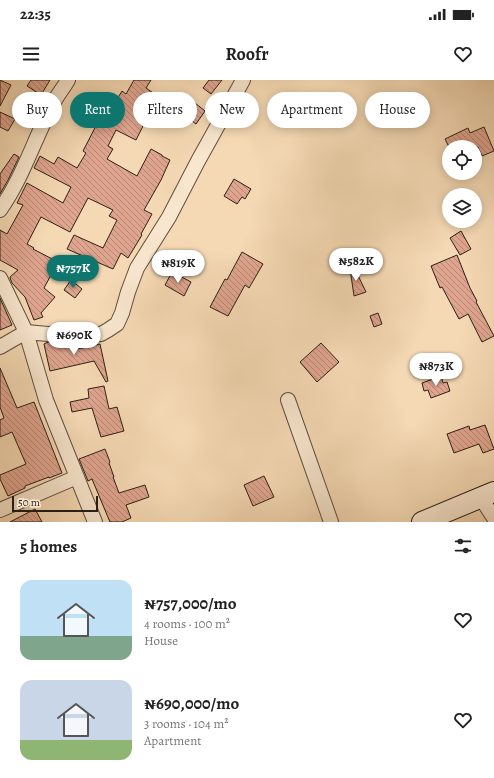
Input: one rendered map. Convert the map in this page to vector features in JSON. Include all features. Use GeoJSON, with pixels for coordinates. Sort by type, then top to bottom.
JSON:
{"type":"FeatureCollection","features":[{"type":"Feature","properties":{"kind":"street"},"geometry":{"type":"LineString","coordinates":[[0,210],[25,166],[55,100],[68,80]]}},
{"type":"Feature","properties":{"kind":"street"},"geometry":{"type":"LineString","coordinates":[[0,347],[26,332],[89,335],[100,334],[116,324],[122,313],[137,268],[169,217],[243,80]]}},
{"type":"Feature","properties":{"kind":"street"},"geometry":{"type":"LineString","coordinates":[[0,278],[26,332],[46,400],[95,522]]}},
{"type":"Feature","properties":{"kind":"street"},"geometry":{"type":"LineString","coordinates":[[288,400],[331,522]]}},
{"type":"Feature","properties":{"kind":"street"},"geometry":{"type":"LineString","coordinates":[[0,510],[77,477]]}},
{"type":"Feature","properties":{"kind":"street"},"geometry":{"type":"LineString","coordinates":[[422,522],[487,495],[494,518]]}},
{"type":"Feature","properties":{"kind":"building"},"geometry":{"type":"Polygon","coordinates":[[[0,80],[11,85],[0,106],[0,80]]]}},
{"type":"Feature","properties":{"kind":"building"},"geometry":{"type":"Polygon","coordinates":[[[31,80],[50,80],[43,92],[36,92],[27,86],[31,80]]]}},
{"type":"Feature","properties":{"kind":"building"},"geometry":{"type":"Polygon","coordinates":[[[134,80],[151,80],[146,88],[152,92],[133,92],[133,128],[142,128],[136,140],[116,130],[108,146],[113,149],[107,159],[137,176],[151,149],[170,160],[161,180],[144,210],[152,214],[141,234],[142,235],[128,258],[121,253],[113,269],[67,249],[74,235],[103,248],[117,220],[109,216],[113,210],[88,198],[70,232],[41,217],[27,244],[34,248],[33,249],[58,262],[44,288],[55,297],[41,313],[43,317],[34,320],[25,297],[12,283],[10,278],[18,270],[0,260],[0,230],[7,234],[23,205],[17,203],[27,183],[63,203],[71,187],[34,168],[40,156],[54,164],[58,157],[77,168],[86,153],[83,151],[95,128],[125,128],[125,93],[126,94],[134,80]]]}},
{"type":"Feature","properties":{"kind":"building"},"geometry":{"type":"Polygon","coordinates":[[[209,80],[222,80],[213,92],[208,92],[203,88],[209,80]]]}},
{"type":"Feature","properties":{"kind":"building"},"geometry":{"type":"Polygon","coordinates":[[[197,105],[205,111],[197,123],[197,105]]]}},
{"type":"Feature","properties":{"kind":"building"},"geometry":{"type":"Polygon","coordinates":[[[0,112],[12,118],[12,124],[8,131],[0,127],[0,112]]]}},
{"type":"Feature","properties":{"kind":"building"},"geometry":{"type":"Polygon","coordinates":[[[484,127],[494,151],[482,156],[482,140],[445,139],[468,128],[470,133],[484,127]]]}},
{"type":"Feature","properties":{"kind":"building"},"geometry":{"type":"Polygon","coordinates":[[[14,154],[19,157],[0,194],[0,174],[14,154]]]}},
{"type":"Feature","properties":{"kind":"building"},"geometry":{"type":"Polygon","coordinates":[[[234,179],[251,189],[245,199],[242,197],[237,204],[224,196],[234,179]]]}},
{"type":"Feature","properties":{"kind":"building"},"geometry":{"type":"Polygon","coordinates":[[[461,231],[471,249],[460,255],[450,238],[461,231]]]}},
{"type":"Feature","properties":{"kind":"building"},"geometry":{"type":"Polygon","coordinates":[[[242,252],[263,264],[249,288],[245,285],[228,316],[210,307],[242,252]]]}},
{"type":"Feature","properties":{"kind":"building"},"geometry":{"type":"Polygon","coordinates":[[[457,255],[470,288],[477,301],[476,302],[494,336],[482,342],[468,314],[459,319],[442,287],[440,288],[431,266],[457,255]]]}},
{"type":"Feature","properties":{"kind":"building"},"geometry":{"type":"Polygon","coordinates":[[[351,261],[366,292],[354,296],[349,262],[351,261]]]}},
{"type":"Feature","properties":{"kind":"building"},"geometry":{"type":"Polygon","coordinates":[[[172,272],[191,282],[184,296],[165,285],[172,272]]]}},
{"type":"Feature","properties":{"kind":"building"},"geometry":{"type":"Polygon","coordinates":[[[71,280],[82,289],[75,298],[64,290],[71,280]]]}},
{"type":"Feature","properties":{"kind":"building"},"geometry":{"type":"Polygon","coordinates":[[[0,298],[12,325],[0,330],[0,298]]]}},
{"type":"Feature","properties":{"kind":"building"},"geometry":{"type":"Polygon","coordinates":[[[378,313],[382,324],[374,327],[370,316],[378,313]]]}},
{"type":"Feature","properties":{"kind":"building"},"geometry":{"type":"Polygon","coordinates":[[[48,342],[75,342],[77,349],[100,344],[108,381],[106,382],[94,361],[50,371],[44,344],[48,342]]]}},
{"type":"Feature","properties":{"kind":"building"},"geometry":{"type":"Polygon","coordinates":[[[321,343],[339,362],[317,382],[300,362],[321,343]]]}},
{"type":"Feature","properties":{"kind":"building"},"geometry":{"type":"Polygon","coordinates":[[[0,368],[17,408],[34,402],[62,473],[25,486],[25,488],[8,496],[0,479],[0,475],[26,464],[12,432],[0,437],[0,420],[4,418],[0,407],[0,368]]]}},
{"type":"Feature","properties":{"kind":"building"},"geometry":{"type":"Polygon","coordinates":[[[441,376],[443,383],[447,382],[450,391],[431,398],[428,390],[424,391],[422,383],[441,376]]]}},
{"type":"Feature","properties":{"kind":"building"},"geometry":{"type":"Polygon","coordinates":[[[104,386],[109,409],[117,407],[124,431],[101,437],[92,408],[72,412],[70,402],[89,398],[88,389],[104,386]]]}},
{"type":"Feature","properties":{"kind":"building"},"geometry":{"type":"Polygon","coordinates":[[[485,425],[494,449],[483,453],[479,444],[454,453],[447,434],[469,426],[470,430],[485,425]]]}},
{"type":"Feature","properties":{"kind":"building"},"geometry":{"type":"Polygon","coordinates":[[[105,449],[119,493],[145,485],[149,497],[126,505],[131,518],[122,522],[110,522],[92,479],[88,481],[79,459],[105,449]]]}},
{"type":"Feature","properties":{"kind":"building"},"geometry":{"type":"Polygon","coordinates":[[[264,476],[274,497],[253,506],[244,485],[264,476]]]}},
{"type":"Feature","properties":{"kind":"building"},"geometry":{"type":"Polygon","coordinates":[[[35,509],[42,522],[10,522],[35,509]]]}}]}
